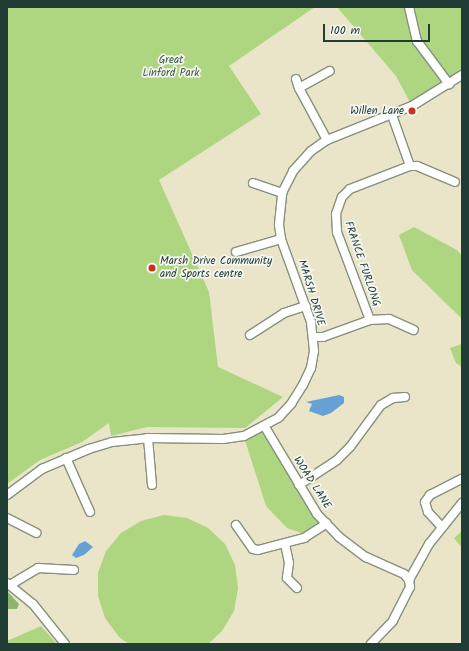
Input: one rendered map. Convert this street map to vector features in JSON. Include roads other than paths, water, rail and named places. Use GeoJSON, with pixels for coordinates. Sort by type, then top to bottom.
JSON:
{"type":"FeatureCollection","features":[{"type":"Feature","properties":{"kind":"street"},"geometry":{"type":"LineString","coordinates":[[409,7],[417,42],[449,84]]}},
{"type":"Feature","properties":{"kind":"street"},"geometry":{"type":"LineString","coordinates":[[300,88],[330,71]]}},
{"type":"Feature","properties":{"kind":"street","name":"MARSH DRIVE"},"geometry":{"type":"LineString","coordinates":[[7,495],[42,469],[66,458],[112,442],[148,438],[223,439],[244,436],[265,427],[291,404],[303,385],[311,368],[313,337],[306,306],[282,239],[279,210],[282,193],[293,171],[311,151],[327,140],[412,106],[462,75]]}},
{"type":"Feature","properties":{"kind":"street"},"geometry":{"type":"LineString","coordinates":[[296,80],[327,140]]}},
{"type":"Feature","properties":{"kind":"street"},"geometry":{"type":"LineString","coordinates":[[392,115],[410,166],[417,166],[455,182]]}},
{"type":"Feature","properties":{"kind":"street","name":"FRANCE FURLONG"},"geometry":{"type":"LineString","coordinates":[[370,320],[337,232],[336,214],[342,197],[350,189],[410,166]]}},
{"type":"Feature","properties":{"kind":"street"},"geometry":{"type":"LineString","coordinates":[[253,183],[282,193]]}},
{"type":"Feature","properties":{"kind":"street"},"geometry":{"type":"LineString","coordinates":[[236,252],[282,239]]}},
{"type":"Feature","properties":{"kind":"street"},"geometry":{"type":"LineString","coordinates":[[250,335],[284,313],[306,306]]}},
{"type":"Feature","properties":{"kind":"street","name":"FRANCE FURLONG"},"geometry":{"type":"LineString","coordinates":[[313,337],[323,337],[370,320],[389,319],[414,330]]}},
{"type":"Feature","properties":{"kind":"street"},"geometry":{"type":"LineString","coordinates":[[299,485],[337,460],[350,447],[381,405],[393,398],[405,397]]}},
{"type":"Feature","properties":{"kind":"street","name":"WOAD LANE"},"geometry":{"type":"LineString","coordinates":[[265,427],[317,514],[352,547],[383,566],[404,574],[409,580]]}},
{"type":"Feature","properties":{"kind":"street"},"geometry":{"type":"LineString","coordinates":[[148,438],[152,486]]}},
{"type":"Feature","properties":{"kind":"street"},"geometry":{"type":"LineString","coordinates":[[66,458],[90,512]]}},
{"type":"Feature","properties":{"kind":"street"},"geometry":{"type":"LineString","coordinates":[[441,526],[428,512],[425,502],[430,495],[462,479]]}},
{"type":"Feature","properties":{"kind":"street"},"geometry":{"type":"LineString","coordinates":[[371,644],[393,622],[410,587],[409,580],[419,559],[441,526],[462,503]]}},
{"type":"Feature","properties":{"kind":"street"},"geometry":{"type":"LineString","coordinates":[[7,518],[36,533]]}},
{"type":"Feature","properties":{"kind":"street"},"geometry":{"type":"LineString","coordinates":[[236,525],[253,549],[258,550],[304,538],[327,523]]}},
{"type":"Feature","properties":{"kind":"street"},"geometry":{"type":"LineString","coordinates":[[285,544],[289,564],[287,578],[297,588]]}},
{"type":"Feature","properties":{"kind":"street"},"geometry":{"type":"LineString","coordinates":[[65,644],[33,604],[8,584],[38,568],[74,570]]}},
{"type":"Feature","properties":{"kind":"water"},"geometry":{"type":"Polygon","coordinates":[[[339,395],[344,397],[344,403],[331,413],[323,416],[309,411],[312,404],[306,402],[339,395]]]}},
{"type":"Feature","properties":{"kind":"water"},"geometry":{"type":"Polygon","coordinates":[[[85,541],[93,547],[84,555],[76,558],[72,555],[79,544],[85,541]]]}},
{"type":"Feature","properties":{"kind":"place","name":"Willen Lane"},"geometry":{"type":"Point","coordinates":[412,111]}},
{"type":"Feature","properties":{"kind":"place","name":"Marsh Drive Community and Sports centre"},"geometry":{"type":"Point","coordinates":[152,268]}},
{"type":"Feature","properties":{"kind":"park label","name":"Great Linford Park"},"geometry":{"type":"Point","coordinates":[171,67]}}]}
